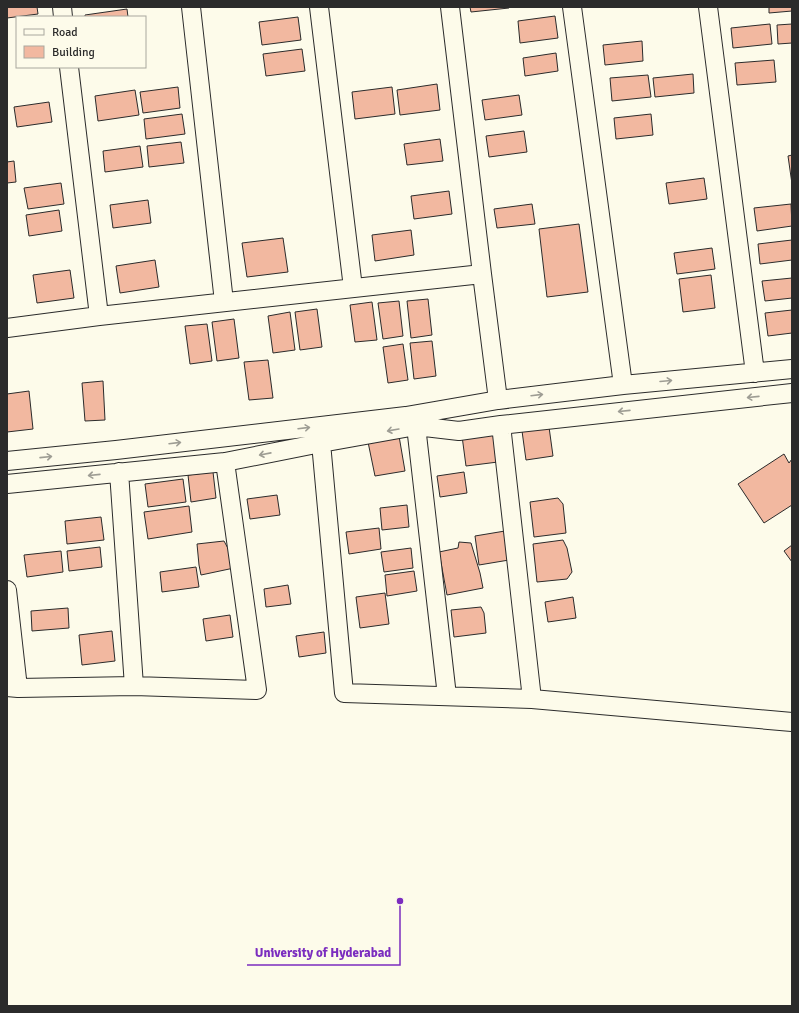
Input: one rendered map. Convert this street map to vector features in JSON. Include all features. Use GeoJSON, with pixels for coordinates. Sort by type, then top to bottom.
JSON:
{"type":"FeatureCollection","features":[{"type":"Feature","properties":{"kind":"street"},"geometry":{"type":"LineString","coordinates":[[191,7],[224,302]]}},
{"type":"Feature","properties":{"kind":"street"},"geometry":{"type":"LineString","coordinates":[[319,7],[353,288]]}},
{"type":"Feature","properties":{"kind":"street"},"geometry":{"type":"LineString","coordinates":[[450,7],[498,400]]}},
{"type":"Feature","properties":{"kind":"street"},"geometry":{"type":"LineString","coordinates":[[572,7],[623,386]]}},
{"type":"Feature","properties":{"kind":"street"},"geometry":{"type":"LineString","coordinates":[[708,7],[755,373]]}},
{"type":"Feature","properties":{"kind":"street"},"geometry":{"type":"LineString","coordinates":[[69,68],[98,316]]}},
{"type":"Feature","properties":{"kind":"street"},"geometry":{"type":"LineString","coordinates":[[7,328],[98,316],[482,274]]}},
{"type":"Feature","properties":{"kind":"street"},"geometry":{"type":"LineString","coordinates":[[7,461],[108,451],[406,416],[498,400],[792,369]]}},
{"type":"Feature","properties":{"kind":"street"},"geometry":{"type":"LineString","coordinates":[[7,484],[225,462],[416,426],[459,431],[500,425],[792,393]]}},
{"type":"Feature","properties":{"kind":"street"},"geometry":{"type":"LineString","coordinates":[[456,407],[459,431]]}},
{"type":"Feature","properties":{"kind":"street"},"geometry":{"type":"LineString","coordinates":[[500,425],[532,699]]}},
{"type":"Feature","properties":{"kind":"street"},"geometry":{"type":"LineString","coordinates":[[416,426],[447,696]]}},
{"type":"Feature","properties":{"kind":"street"},"geometry":{"type":"LineString","coordinates":[[321,443],[344,693],[532,699],[792,722]]}},
{"type":"Feature","properties":{"kind":"street"},"geometry":{"type":"LineString","coordinates":[[7,590],[12,688],[134,686],[257,690],[225,462]]}},
{"type":"Feature","properties":{"kind":"street"},"geometry":{"type":"LineString","coordinates":[[119,472],[134,686]]}},
{"type":"Feature","properties":{"kind":"building"},"geometry":{"type":"Polygon","coordinates":[[[7,7],[37,7],[38,14],[7,18],[7,7]]]}},
{"type":"Feature","properties":{"kind":"building"},"geometry":{"type":"Polygon","coordinates":[[[470,7],[509,7],[509,8],[471,12],[470,7]]]}},
{"type":"Feature","properties":{"kind":"building"},"geometry":{"type":"Polygon","coordinates":[[[769,7],[792,7],[792,11],[769,13],[769,7]]]}},
{"type":"Feature","properties":{"kind":"building"},"geometry":{"type":"Polygon","coordinates":[[[127,9],[128,16],[85,16],[127,9]]]}},
{"type":"Feature","properties":{"kind":"building"},"geometry":{"type":"Polygon","coordinates":[[[555,16],[558,38],[520,43],[518,21],[555,16]]]}},
{"type":"Feature","properties":{"kind":"building"},"geometry":{"type":"Polygon","coordinates":[[[298,17],[301,40],[262,45],[259,22],[298,17]]]}},
{"type":"Feature","properties":{"kind":"building"},"geometry":{"type":"Polygon","coordinates":[[[770,24],[772,44],[733,48],[731,28],[770,24]]]}},
{"type":"Feature","properties":{"kind":"building"},"geometry":{"type":"Polygon","coordinates":[[[792,24],[792,43],[778,44],[777,25],[792,24]]]}},
{"type":"Feature","properties":{"kind":"building"},"geometry":{"type":"Polygon","coordinates":[[[642,41],[643,61],[605,65],[603,45],[642,41]]]}},
{"type":"Feature","properties":{"kind":"building"},"geometry":{"type":"Polygon","coordinates":[[[302,49],[305,71],[266,76],[263,54],[302,49]]]}},
{"type":"Feature","properties":{"kind":"building"},"geometry":{"type":"Polygon","coordinates":[[[556,53],[558,71],[525,76],[523,58],[556,53]]]}},
{"type":"Feature","properties":{"kind":"building"},"geometry":{"type":"Polygon","coordinates":[[[774,60],[776,82],[737,85],[735,63],[774,60]]]}},
{"type":"Feature","properties":{"kind":"building"},"geometry":{"type":"Polygon","coordinates":[[[693,74],[694,93],[655,97],[653,78],[693,74]]]}},
{"type":"Feature","properties":{"kind":"building"},"geometry":{"type":"Polygon","coordinates":[[[648,75],[651,97],[612,101],[610,78],[648,75]]]}},
{"type":"Feature","properties":{"kind":"building"},"geometry":{"type":"Polygon","coordinates":[[[437,84],[440,110],[400,115],[397,90],[437,84]]]}},
{"type":"Feature","properties":{"kind":"building"},"geometry":{"type":"Polygon","coordinates":[[[178,87],[180,108],[143,113],[140,92],[178,87]]]}},
{"type":"Feature","properties":{"kind":"building"},"geometry":{"type":"Polygon","coordinates":[[[392,87],[395,114],[355,119],[352,92],[392,87]]]}},
{"type":"Feature","properties":{"kind":"building"},"geometry":{"type":"Polygon","coordinates":[[[135,90],[139,115],[98,121],[95,96],[135,90]]]}},
{"type":"Feature","properties":{"kind":"building"},"geometry":{"type":"Polygon","coordinates":[[[519,95],[522,115],[485,120],[482,100],[519,95]]]}},
{"type":"Feature","properties":{"kind":"building"},"geometry":{"type":"Polygon","coordinates":[[[49,102],[52,122],[17,127],[14,107],[49,102]]]}},
{"type":"Feature","properties":{"kind":"building"},"geometry":{"type":"Polygon","coordinates":[[[182,114],[185,134],[146,139],[144,119],[182,114]]]}},
{"type":"Feature","properties":{"kind":"building"},"geometry":{"type":"Polygon","coordinates":[[[651,114],[653,135],[616,139],[614,118],[651,114]]]}},
{"type":"Feature","properties":{"kind":"building"},"geometry":{"type":"Polygon","coordinates":[[[524,131],[527,152],[489,157],[486,136],[524,131]]]}},
{"type":"Feature","properties":{"kind":"building"},"geometry":{"type":"Polygon","coordinates":[[[440,139],[443,161],[407,165],[404,144],[440,139]]]}},
{"type":"Feature","properties":{"kind":"building"},"geometry":{"type":"Polygon","coordinates":[[[181,142],[184,163],[149,167],[147,146],[181,142]]]}},
{"type":"Feature","properties":{"kind":"building"},"geometry":{"type":"Polygon","coordinates":[[[140,146],[143,167],[105,172],[103,151],[140,146]]]}},
{"type":"Feature","properties":{"kind":"building"},"geometry":{"type":"Polygon","coordinates":[[[792,155],[792,184],[788,156],[792,155]]]}},
{"type":"Feature","properties":{"kind":"building"},"geometry":{"type":"Polygon","coordinates":[[[14,161],[16,182],[7,183],[7,162],[14,161]]]}},
{"type":"Feature","properties":{"kind":"building"},"geometry":{"type":"Polygon","coordinates":[[[704,178],[707,199],[669,204],[666,183],[704,178]]]}},
{"type":"Feature","properties":{"kind":"building"},"geometry":{"type":"Polygon","coordinates":[[[61,183],[64,204],[28,209],[24,188],[61,183]]]}},
{"type":"Feature","properties":{"kind":"building"},"geometry":{"type":"Polygon","coordinates":[[[449,191],[452,214],[414,219],[411,196],[449,191]]]}},
{"type":"Feature","properties":{"kind":"building"},"geometry":{"type":"Polygon","coordinates":[[[148,200],[151,223],[113,228],[110,205],[148,200]]]}},
{"type":"Feature","properties":{"kind":"building"},"geometry":{"type":"Polygon","coordinates":[[[532,204],[535,224],[497,228],[494,209],[532,204]]]}},
{"type":"Feature","properties":{"kind":"building"},"geometry":{"type":"Polygon","coordinates":[[[791,204],[792,226],[757,231],[754,208],[791,204]]]}},
{"type":"Feature","properties":{"kind":"building"},"geometry":{"type":"Polygon","coordinates":[[[59,210],[62,231],[29,236],[26,215],[59,210]]]}},
{"type":"Feature","properties":{"kind":"building"},"geometry":{"type":"Polygon","coordinates":[[[579,224],[588,292],[547,297],[539,229],[579,224]]]}},
{"type":"Feature","properties":{"kind":"building"},"geometry":{"type":"Polygon","coordinates":[[[411,230],[414,255],[375,261],[372,235],[411,230]]]}},
{"type":"Feature","properties":{"kind":"building"},"geometry":{"type":"Polygon","coordinates":[[[283,238],[288,272],[247,277],[242,243],[283,238]]]}},
{"type":"Feature","properties":{"kind":"building"},"geometry":{"type":"Polygon","coordinates":[[[792,240],[792,260],[760,264],[758,244],[792,240]]]}},
{"type":"Feature","properties":{"kind":"building"},"geometry":{"type":"Polygon","coordinates":[[[712,248],[715,269],[677,274],[674,253],[712,248]]]}},
{"type":"Feature","properties":{"kind":"building"},"geometry":{"type":"Polygon","coordinates":[[[155,260],[159,287],[120,293],[116,266],[155,260]]]}},
{"type":"Feature","properties":{"kind":"building"},"geometry":{"type":"Polygon","coordinates":[[[70,270],[74,298],[37,303],[33,275],[70,270]]]}},
{"type":"Feature","properties":{"kind":"building"},"geometry":{"type":"Polygon","coordinates":[[[711,275],[715,308],[683,312],[679,279],[711,275]]]}},
{"type":"Feature","properties":{"kind":"building"},"geometry":{"type":"Polygon","coordinates":[[[792,278],[792,298],[765,301],[762,281],[792,278]]]}},
{"type":"Feature","properties":{"kind":"building"},"geometry":{"type":"Polygon","coordinates":[[[428,299],[432,335],[411,338],[407,301],[428,299]]]}},
{"type":"Feature","properties":{"kind":"building"},"geometry":{"type":"Polygon","coordinates":[[[399,301],[403,336],[383,339],[378,303],[399,301]]]}},
{"type":"Feature","properties":{"kind":"building"},"geometry":{"type":"Polygon","coordinates":[[[372,302],[377,340],[355,342],[350,305],[372,302]]]}},
{"type":"Feature","properties":{"kind":"building"},"geometry":{"type":"Polygon","coordinates":[[[317,309],[322,347],[300,350],[295,312],[317,309]]]}},
{"type":"Feature","properties":{"kind":"building"},"geometry":{"type":"Polygon","coordinates":[[[792,310],[792,333],[768,336],[765,313],[792,310]]]}},
{"type":"Feature","properties":{"kind":"building"},"geometry":{"type":"Polygon","coordinates":[[[290,312],[295,350],[273,353],[268,316],[290,312]]]}},
{"type":"Feature","properties":{"kind":"building"},"geometry":{"type":"Polygon","coordinates":[[[234,319],[239,358],[217,361],[212,322],[234,319]]]}},
{"type":"Feature","properties":{"kind":"building"},"geometry":{"type":"Polygon","coordinates":[[[207,324],[212,361],[190,364],[185,326],[207,324]]]}},
{"type":"Feature","properties":{"kind":"building"},"geometry":{"type":"Polygon","coordinates":[[[432,341],[436,376],[414,379],[410,343],[432,341]]]}},
{"type":"Feature","properties":{"kind":"building"},"geometry":{"type":"Polygon","coordinates":[[[403,344],[408,380],[388,383],[383,347],[403,344]]]}},
{"type":"Feature","properties":{"kind":"building"},"geometry":{"type":"Polygon","coordinates":[[[268,360],[273,398],[249,400],[244,362],[268,360]]]}},
{"type":"Feature","properties":{"kind":"building"},"geometry":{"type":"Polygon","coordinates":[[[103,381],[105,420],[85,421],[82,383],[103,381]]]}},
{"type":"Feature","properties":{"kind":"building"},"geometry":{"type":"Polygon","coordinates":[[[29,391],[33,429],[7,432],[7,394],[29,391]]]}},
{"type":"Feature","properties":{"kind":"building"},"geometry":{"type":"Polygon","coordinates":[[[549,427],[553,456],[526,460],[522,431],[549,427]]]}},
{"type":"Feature","properties":{"kind":"building"},"geometry":{"type":"Polygon","coordinates":[[[493,431],[498,462],[466,466],[462,436],[493,431]]]}},
{"type":"Feature","properties":{"kind":"building"},"geometry":{"type":"Polygon","coordinates":[[[399,436],[405,471],[375,476],[368,442],[399,436]]]}},
{"type":"Feature","properties":{"kind":"building"},"geometry":{"type":"Polygon","coordinates":[[[784,454],[789,463],[792,459],[792,505],[764,523],[738,484],[784,454]]]}},
{"type":"Feature","properties":{"kind":"building"},"geometry":{"type":"Polygon","coordinates":[[[213,472],[216,498],[191,502],[188,475],[213,472]]]}},
{"type":"Feature","properties":{"kind":"building"},"geometry":{"type":"Polygon","coordinates":[[[464,472],[467,493],[440,497],[437,476],[464,472]]]}},
{"type":"Feature","properties":{"kind":"building"},"geometry":{"type":"Polygon","coordinates":[[[183,479],[186,502],[148,507],[145,484],[183,479]]]}},
{"type":"Feature","properties":{"kind":"building"},"geometry":{"type":"Polygon","coordinates":[[[277,495],[280,515],[250,519],[247,499],[277,495]]]}},
{"type":"Feature","properties":{"kind":"building"},"geometry":{"type":"Polygon","coordinates":[[[558,498],[563,504],[566,533],[534,537],[530,502],[558,498]]]}},
{"type":"Feature","properties":{"kind":"building"},"geometry":{"type":"Polygon","coordinates":[[[407,505],[409,527],[382,530],[380,508],[407,505]]]}},
{"type":"Feature","properties":{"kind":"building"},"geometry":{"type":"Polygon","coordinates":[[[189,506],[192,532],[148,539],[144,512],[189,506]]]}},
{"type":"Feature","properties":{"kind":"building"},"geometry":{"type":"Polygon","coordinates":[[[101,517],[104,540],[67,544],[65,521],[101,517]]]}},
{"type":"Feature","properties":{"kind":"building"},"geometry":{"type":"Polygon","coordinates":[[[379,528],[381,549],[349,554],[346,532],[379,528]]]}},
{"type":"Feature","properties":{"kind":"building"},"geometry":{"type":"Polygon","coordinates":[[[505,531],[509,560],[479,565],[475,536],[505,531]]]}},
{"type":"Feature","properties":{"kind":"building"},"geometry":{"type":"Polygon","coordinates":[[[563,540],[567,548],[572,572],[567,579],[537,582],[533,544],[563,540]]]}},
{"type":"Feature","properties":{"kind":"building"},"geometry":{"type":"Polygon","coordinates":[[[224,541],[231,554],[234,568],[201,575],[197,544],[224,541]]]}},
{"type":"Feature","properties":{"kind":"building"},"geometry":{"type":"Polygon","coordinates":[[[459,542],[471,543],[483,588],[447,595],[439,552],[458,548],[459,542]]]}},
{"type":"Feature","properties":{"kind":"building"},"geometry":{"type":"Polygon","coordinates":[[[792,545],[792,562],[784,551],[792,545]]]}},
{"type":"Feature","properties":{"kind":"building"},"geometry":{"type":"Polygon","coordinates":[[[100,547],[102,567],[69,571],[67,551],[100,547]]]}},
{"type":"Feature","properties":{"kind":"building"},"geometry":{"type":"Polygon","coordinates":[[[411,548],[413,568],[384,572],[381,552],[411,548]]]}},
{"type":"Feature","properties":{"kind":"building"},"geometry":{"type":"Polygon","coordinates":[[[61,551],[63,572],[27,577],[24,555],[61,551]]]}},
{"type":"Feature","properties":{"kind":"building"},"geometry":{"type":"Polygon","coordinates":[[[196,567],[199,587],[162,592],[160,572],[196,567]]]}},
{"type":"Feature","properties":{"kind":"building"},"geometry":{"type":"Polygon","coordinates":[[[414,571],[417,591],[387,596],[385,575],[414,571]]]}},
{"type":"Feature","properties":{"kind":"building"},"geometry":{"type":"Polygon","coordinates":[[[288,585],[291,604],[266,607],[264,589],[288,585]]]}},
{"type":"Feature","properties":{"kind":"building"},"geometry":{"type":"Polygon","coordinates":[[[385,593],[389,624],[360,628],[356,597],[385,593]]]}},
{"type":"Feature","properties":{"kind":"building"},"geometry":{"type":"Polygon","coordinates":[[[573,597],[576,618],[548,622],[545,602],[573,597]]]}},
{"type":"Feature","properties":{"kind":"building"},"geometry":{"type":"Polygon","coordinates":[[[481,607],[484,613],[486,633],[454,637],[451,610],[481,607]]]}},
{"type":"Feature","properties":{"kind":"building"},"geometry":{"type":"Polygon","coordinates":[[[68,608],[69,628],[32,631],[31,611],[68,608]]]}},
{"type":"Feature","properties":{"kind":"building"},"geometry":{"type":"Polygon","coordinates":[[[230,615],[233,637],[206,641],[203,619],[230,615]]]}},
{"type":"Feature","properties":{"kind":"building"},"geometry":{"type":"Polygon","coordinates":[[[112,631],[115,661],[82,665],[79,635],[112,631]]]}},
{"type":"Feature","properties":{"kind":"building"},"geometry":{"type":"Polygon","coordinates":[[[324,632],[326,653],[299,657],[296,636],[324,632]]]}},
{"type":"Feature","properties":{"kind":"place","name":"University of Hyderabad"},"geometry":{"type":"Point","coordinates":[400,901]}}]}
